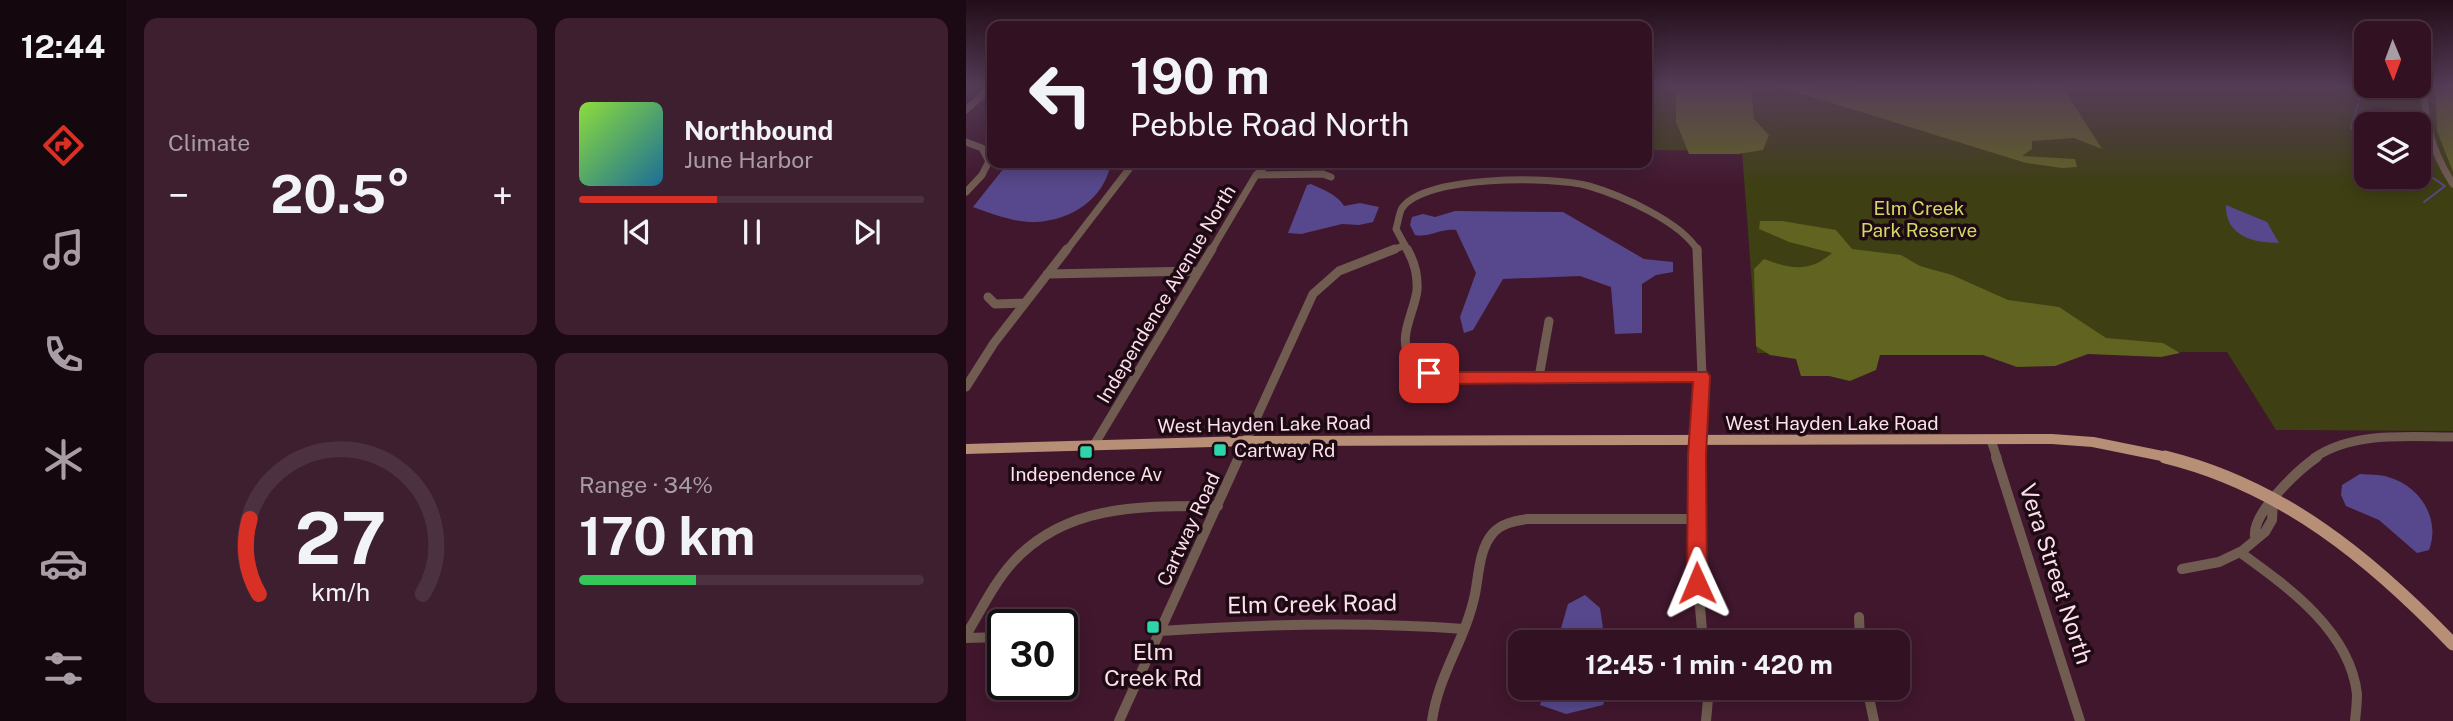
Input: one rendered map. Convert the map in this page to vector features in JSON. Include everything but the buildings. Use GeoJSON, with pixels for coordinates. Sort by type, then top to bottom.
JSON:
{"type":"FeatureCollection","features":[{"type":"Feature","properties":{"kind":"main road","name":"West Hayden Lake Road"},"geometry":{"type":"LineString","coordinates":[[966,450],[1248,441],[2073,440],[2128,447],[2196,467],[2273,500],[2314,523],[2366,560],[2453,644]]}},
{"type":"Feature","properties":{"kind":"street"},"geometry":{"type":"LineString","coordinates":[[2425,120],[2430,142],[2453,184]]}},
{"type":"Feature","properties":{"kind":"street"},"geometry":{"type":"LineString","coordinates":[[966,142],[982,148],[987,157]]}},
{"type":"Feature","properties":{"kind":"street"},"geometry":{"type":"LineString","coordinates":[[966,192],[982,175],[987,165]]}},
{"type":"Feature","properties":{"kind":"street"},"geometry":{"type":"LineString","coordinates":[[966,387],[984,356],[1128,168]]}},
{"type":"Feature","properties":{"kind":"street","name":"Independence Avenue North"},"geometry":{"type":"LineString","coordinates":[[1094,445],[1256,175],[1264,168]]}},
{"type":"Feature","properties":{"kind":"street"},"geometry":{"type":"LineString","coordinates":[[1256,175],[1324,174],[1331,177]]}},
{"type":"Feature","properties":{"kind":"street"},"geometry":{"type":"LineString","coordinates":[[1701,630],[1698,605],[1696,519],[1702,376],[1699,252],[1692,240],[1680,230],[1598,189],[1574,183],[1457,183],[1436,187],[1415,196],[1400,212],[1396,229],[1414,261],[1417,275],[1417,293],[1405,334],[1405,348],[1413,362],[1429,373],[1449,378],[1702,376]]}},
{"type":"Feature","properties":{"kind":"street","name":"Cartway Road"},"geometry":{"type":"LineString","coordinates":[[1119,721],[1313,294],[1353,263],[1405,245]]}},
{"type":"Feature","properties":{"kind":"street"},"geometry":{"type":"LineString","coordinates":[[1047,274],[1198,271]]}},
{"type":"Feature","properties":{"kind":"street"},"geometry":{"type":"LineString","coordinates":[[988,297],[995,304],[1025,303]]}},
{"type":"Feature","properties":{"kind":"street"},"geometry":{"type":"LineString","coordinates":[[1539,377],[1549,321]]}},
{"type":"Feature","properties":{"kind":"street"},"geometry":{"type":"LineString","coordinates":[[2182,569],[2216,563],[2241,552],[2255,536],[2265,532],[2272,520],[2273,500],[2299,469],[2333,449],[2376,438],[2453,437]]}},
{"type":"Feature","properties":{"kind":"street","name":"Vera Street North"},"geometry":{"type":"LineString","coordinates":[[1991,440],[2080,721]]}},
{"type":"Feature","properties":{"kind":"street"},"geometry":{"type":"LineString","coordinates":[[966,636],[1012,563],[1027,548],[1063,523],[1083,515],[1120,508],[1218,506]]}},
{"type":"Feature","properties":{"kind":"street"},"geometry":{"type":"LineString","coordinates":[[1433,721],[1442,677],[1464,629],[1490,537],[1508,522],[1527,519],[1696,519]]}},
{"type":"Feature","properties":{"kind":"street"},"geometry":{"type":"LineString","coordinates":[[2241,552],[2286,585],[2320,618],[2350,667],[2357,698],[2355,721]]}},
{"type":"Feature","properties":{"kind":"street"},"geometry":{"type":"LineString","coordinates":[[1859,617],[1860,630]]}},
{"type":"Feature","properties":{"kind":"street","name":"Elm Creek Road"},"geometry":{"type":"LineString","coordinates":[[1160,631],[1280,623],[1417,624],[1464,629]]}},
{"type":"Feature","properties":{"kind":"street"},"geometry":{"type":"LineString","coordinates":[[966,636],[987,637]]}},
{"type":"Feature","properties":{"kind":"street"},"geometry":{"type":"LineString","coordinates":[[1706,721],[1708,700]]}},
{"type":"Feature","properties":{"kind":"street"},"geometry":{"type":"LineString","coordinates":[[1870,700],[1874,721]]}},
{"type":"Feature","properties":{"kind":"green space","name":"Elm Creek Park Reserve"},"geometry":{"type":"Polygon","coordinates":[[[1652,120],[2354,120],[2354,189],[2431,189],[2431,120],[2453,120],[2453,431],[2276,430],[2227,352],[1757,353],[1742,151],[1652,150],[1652,120]]]}},
{"type":"Feature","properties":{"kind":"shaded area"},"geometry":{"type":"Polygon","coordinates":[[[1676,120],[1755,120],[1769,135],[1763,150],[1738,154],[1689,154],[1676,120]]]}},
{"type":"Feature","properties":{"kind":"shaded area"},"geometry":{"type":"Polygon","coordinates":[[[1886,120],[2083,120],[2102,149],[2074,138],[2032,141],[2032,149],[2022,156],[2075,159],[2077,167],[2062,168],[2026,163],[1886,120]]]}},
{"type":"Feature","properties":{"kind":"shaded area"},"geometry":{"type":"Polygon","coordinates":[[[2436,120],[2453,120],[2453,172],[2437,131],[2436,120]]]}},
{"type":"Feature","properties":{"kind":"shaded area"},"geometry":{"type":"Polygon","coordinates":[[[1004,168],[1109,168],[1094,197],[1074,212],[1062,217],[1028,222],[1012,220],[973,207],[1004,168]]]}},
{"type":"Feature","properties":{"kind":"shaded area"},"geometry":{"type":"Polygon","coordinates":[[[1311,184],[1334,196],[1344,206],[1360,203],[1379,207],[1373,222],[1342,224],[1301,234],[1288,233],[1307,185],[1311,184]]]}},
{"type":"Feature","properties":{"kind":"shaded area"},"geometry":{"type":"Polygon","coordinates":[[[2226,205],[2267,222],[2279,243],[2251,239],[2235,231],[2227,216],[2226,205]]]}},
{"type":"Feature","properties":{"kind":"shaded area"},"geometry":{"type":"Polygon","coordinates":[[[1455,211],[1563,212],[1644,259],[1673,262],[1673,272],[1656,275],[1642,284],[1642,333],[1615,334],[1611,287],[1580,276],[1503,279],[1473,330],[1464,333],[1460,317],[1476,273],[1456,230],[1420,236],[1415,235],[1410,225],[1412,217],[1423,214],[1435,217],[1455,211]]]}},
{"type":"Feature","properties":{"kind":"shaded area"},"geometry":{"type":"Polygon","coordinates":[[[1760,221],[1782,221],[1836,230],[1852,249],[1901,255],[1920,266],[1952,275],[2008,300],[2059,307],[2106,338],[2163,343],[2180,353],[2161,357],[2088,354],[2055,366],[2017,367],[1983,355],[1880,355],[1876,370],[1850,381],[1829,376],[1801,376],[1796,359],[1770,355],[1756,346],[1754,269],[1764,259],[1800,267],[1815,264],[1832,253],[1789,242],[1759,229],[1760,221]]]}},
{"type":"Feature","properties":{"kind":"shaded area"},"geometry":{"type":"Polygon","coordinates":[[[2360,474],[2378,475],[2399,481],[2418,496],[2430,516],[2432,538],[2429,550],[2417,553],[2379,520],[2346,506],[2341,495],[2342,485],[2360,474]]]}},
{"type":"Feature","properties":{"kind":"shaded area"},"geometry":{"type":"Polygon","coordinates":[[[1585,595],[1600,608],[1603,630],[1560,630],[1568,604],[1585,595]]]}},
{"type":"Feature","properties":{"kind":"shaded area"},"geometry":{"type":"Polygon","coordinates":[[[1541,700],[1605,700],[1603,705],[1566,714],[1540,705],[1541,700]]]}},
{"type":"Feature","properties":{"kind":"waterway"},"geometry":{"type":"LineString","coordinates":[[2353,120],[2351,128],[2354,131]]}},
{"type":"Feature","properties":{"kind":"waterway"},"geometry":{"type":"LineString","coordinates":[[2424,202],[2445,186],[2431,177]]}},
{"type":"Feature","properties":{"kind":"place","name":"Cartway Rd"},"geometry":{"type":"Point","coordinates":[1220,450]}},
{"type":"Feature","properties":{"kind":"place","name":"Independence Av"},"geometry":{"type":"Point","coordinates":[1086,452]}},
{"type":"Feature","properties":{"kind":"place","name":"Elm Creek Rd"},"geometry":{"type":"Point","coordinates":[1153,627]}},
{"type":"Feature","properties":{"kind":"route"},"geometry":{"type":"LineString","coordinates":[[1429,373],[1449,378],[1702,376],[1697,455],[1697,583]]}}]}
